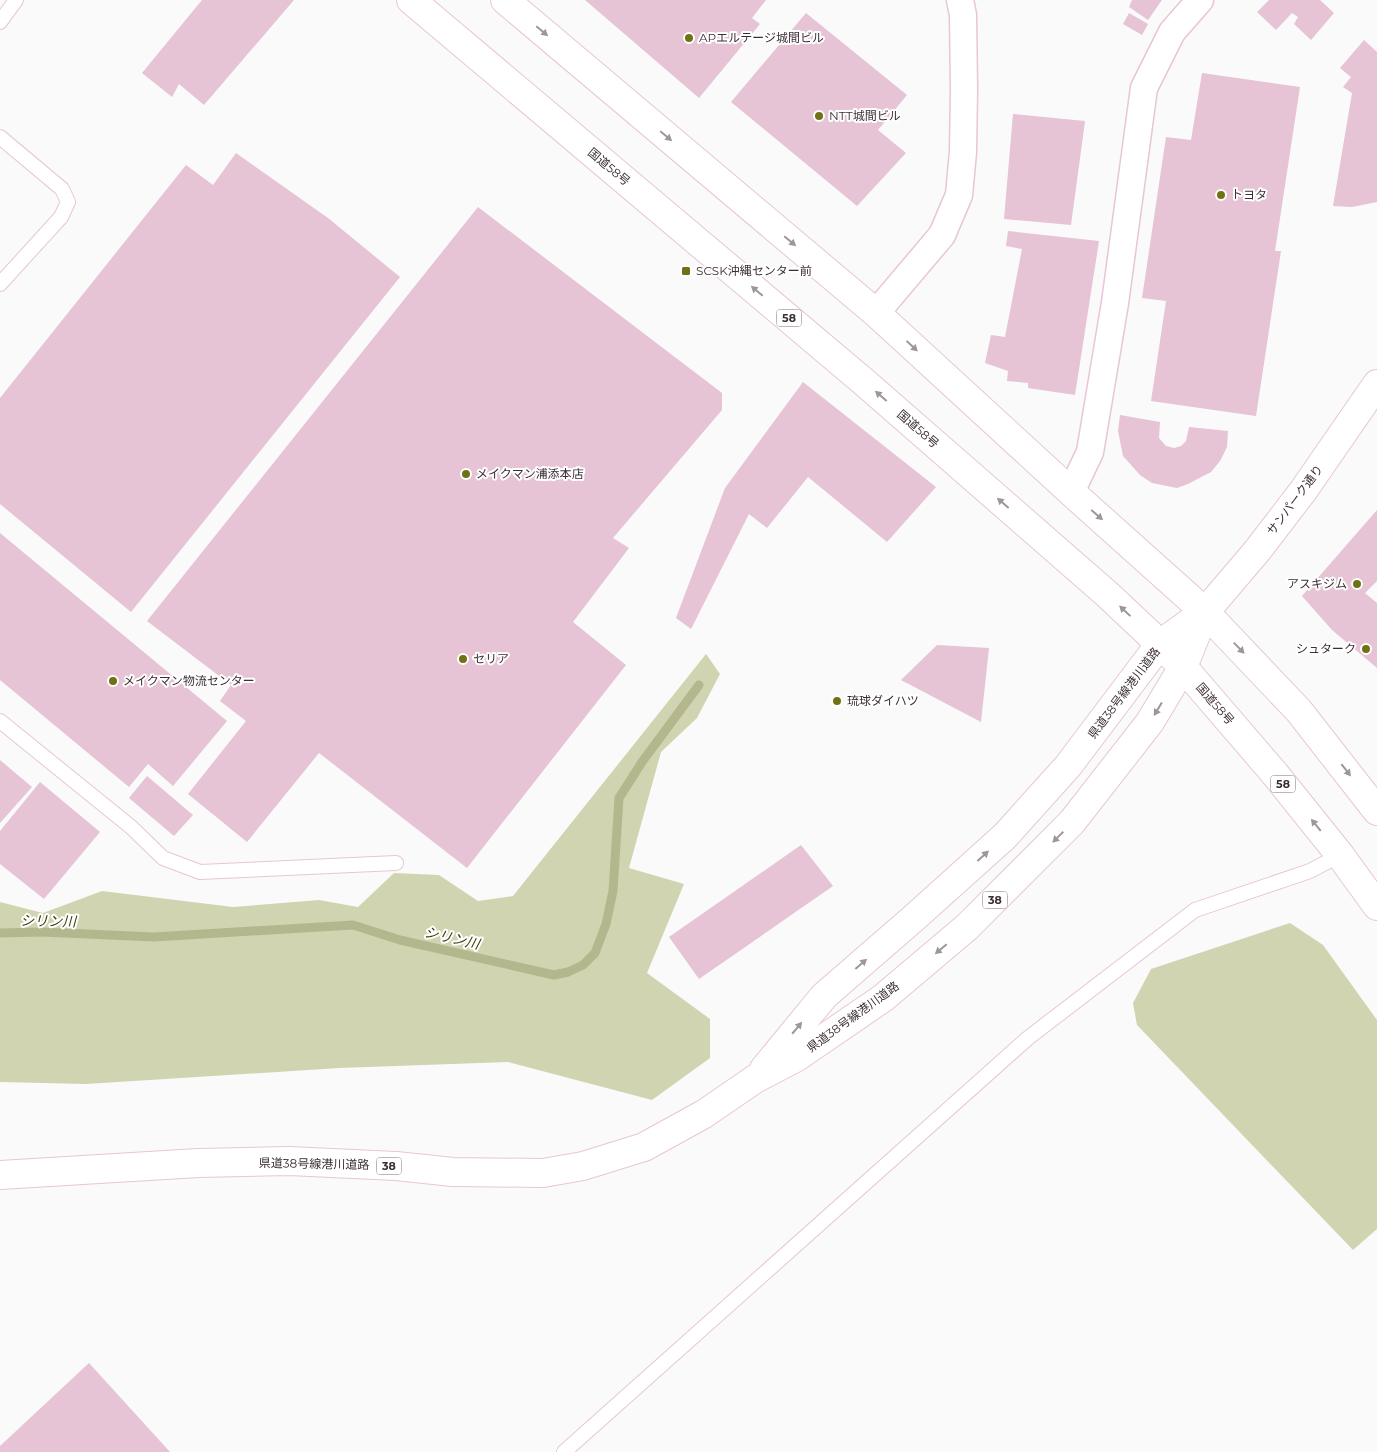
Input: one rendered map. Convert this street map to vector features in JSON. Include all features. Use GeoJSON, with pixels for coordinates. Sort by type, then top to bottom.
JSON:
{"type":"FeatureCollection","features":[{"type":"Feature","properties":{"kind":"main road","name":"国道58号"},"geometry":{"type":"LineString","coordinates":[[411,0],[864,382],[1108,595],[1183,667],[1275,774],[1340,855],[1377,906]]}},
{"type":"Feature","properties":{"kind":"main road"},"geometry":{"type":"LineString","coordinates":[[504,0],[876,313],[1071,492],[1206,612],[1300,711],[1377,811]]}},
{"type":"Feature","properties":{"kind":"main road","name":"サンパーク通り"},"geometry":{"type":"LineString","coordinates":[[1206,612],[1257,551],[1303,491],[1377,384]]}},
{"type":"Feature","properties":{"kind":"main road","name":"県道38号線港川道路"},"geometry":{"type":"LineString","coordinates":[[755,1079],[824,996],[1005,836],[1068,766],[1160,644],[1206,612]]}},
{"type":"Feature","properties":{"kind":"main road","name":"県道38号線港川道路"},"geometry":{"type":"LineString","coordinates":[[0,1175],[198,1163],[289,1161],[396,1166],[453,1172],[543,1172],[583,1166],[644,1147],[704,1114],[755,1079],[797,1057],[883,998],[967,927],[1072,822],[1150,722],[1183,667],[1206,612]]}},
{"type":"Feature","properties":{"kind":"street"},"geometry":{"type":"LineString","coordinates":[[876,313],[942,235],[959,195],[963,152],[964,90],[963,16],[960,0]]}},
{"type":"Feature","properties":{"kind":"street"},"geometry":{"type":"LineString","coordinates":[[1071,492],[1090,452],[1115,303],[1144,88],[1172,32],[1200,0]]}},
{"type":"Feature","properties":{"kind":"lane"},"geometry":{"type":"LineString","coordinates":[[0,22],[16,0]]}},
{"type":"Feature","properties":{"kind":"lane"},"geometry":{"type":"LineString","coordinates":[[0,137],[62,189],[68,202],[61,217],[0,284]]}},
{"type":"Feature","properties":{"kind":"lane"},"geometry":{"type":"LineString","coordinates":[[0,721],[131,827],[163,858],[200,872],[396,863]]}},
{"type":"Feature","properties":{"kind":"lane"},"geometry":{"type":"LineString","coordinates":[[564,1452],[1028,1038],[1195,910],[1310,871],[1340,855]]}},
{"type":"Feature","properties":{"kind":"green space"},"geometry":{"type":"Polygon","coordinates":[[[706,654],[720,674],[697,718],[661,752],[629,868],[684,884],[647,973],[710,1019],[710,1058],[652,1100],[508,1062],[339,1068],[86,1084],[0,1082],[0,902],[43,913],[102,891],[233,907],[319,900],[358,907],[394,873],[439,875],[478,901],[513,896],[706,654]]]}},
{"type":"Feature","properties":{"kind":"green space"},"geometry":{"type":"Polygon","coordinates":[[[1290,923],[1323,945],[1377,1020],[1377,1229],[1353,1250],[1137,1025],[1133,1003],[1151,969],[1290,923]]]}},
{"type":"Feature","properties":{"kind":"building"},"geometry":{"type":"Polygon","coordinates":[[[202,0],[294,0],[204,105],[179,84],[172,97],[142,73],[202,0]]]}},
{"type":"Feature","properties":{"kind":"building","name":"APエルテージ城間ビル"},"geometry":{"type":"Polygon","coordinates":[[[585,0],[766,0],[752,18],[760,24],[699,98],[585,0]]]}},
{"type":"Feature","properties":{"kind":"building"},"geometry":{"type":"Polygon","coordinates":[[[1132,0],[1162,0],[1148,20],[1129,7],[1132,0]]]}},
{"type":"Feature","properties":{"kind":"building"},"geometry":{"type":"Polygon","coordinates":[[[1269,0],[1320,0],[1334,13],[1311,40],[1294,24],[1298,17],[1292,13],[1276,30],[1257,12],[1269,0]]]}},
{"type":"Feature","properties":{"kind":"building","name":"NTT城間ビル"},"geometry":{"type":"Polygon","coordinates":[[[806,13],[907,95],[878,130],[906,153],[857,206],[731,102],[806,13]]]}},
{"type":"Feature","properties":{"kind":"building"},"geometry":{"type":"Polygon","coordinates":[[[1129,13],[1148,24],[1142,35],[1123,24],[1129,13]]]}},
{"type":"Feature","properties":{"kind":"building"},"geometry":{"type":"Polygon","coordinates":[[[1364,40],[1377,52],[1377,202],[1352,207],[1333,206],[1352,93],[1343,87],[1351,77],[1340,68],[1364,40]]]}},
{"type":"Feature","properties":{"kind":"building","name":"トヨタ"},"geometry":{"type":"Polygon","coordinates":[[[1202,73],[1300,87],[1275,251],[1281,251],[1256,416],[1151,401],[1166,301],[1142,298],[1166,137],[1191,140],[1202,73]]]}},
{"type":"Feature","properties":{"kind":"building"},"geometry":{"type":"Polygon","coordinates":[[[1013,114],[1085,121],[1071,225],[1004,219],[1013,114]]]}},
{"type":"Feature","properties":{"kind":"building"},"geometry":{"type":"Polygon","coordinates":[[[236,153],[328,218],[400,277],[131,612],[0,504],[0,398],[186,165],[213,185],[236,153]]]}},
{"type":"Feature","properties":{"kind":"building","name":"メイクマン浦添本店"},"geometry":{"type":"Polygon","coordinates":[[[478,207],[722,393],[722,410],[613,538],[629,548],[573,622],[626,665],[467,868],[319,753],[247,842],[188,794],[246,721],[220,701],[231,685],[147,621],[478,207]]]}},
{"type":"Feature","properties":{"kind":"building"},"geometry":{"type":"Polygon","coordinates":[[[1008,231],[1099,241],[1075,395],[1028,388],[1028,383],[1007,381],[1008,371],[985,363],[991,335],[1005,337],[1022,249],[1006,246],[1008,231]]]}},
{"type":"Feature","properties":{"kind":"building"},"geometry":{"type":"Polygon","coordinates":[[[803,382],[936,487],[887,542],[808,477],[767,528],[749,514],[691,629],[676,618],[725,488],[803,382]]]}},
{"type":"Feature","properties":{"kind":"building"},"geometry":{"type":"Polygon","coordinates":[[[1120,415],[1160,422],[1159,438],[1166,446],[1174,448],[1181,446],[1186,441],[1189,427],[1228,431],[1227,447],[1220,461],[1211,472],[1188,484],[1177,488],[1152,483],[1140,475],[1123,456],[1118,431],[1120,415]]]}},
{"type":"Feature","properties":{"kind":"building"},"geometry":{"type":"Polygon","coordinates":[[[1377,510],[1377,581],[1365,593],[1377,603],[1377,668],[1332,630],[1302,596],[1377,510]]]}},
{"type":"Feature","properties":{"kind":"building","name":"メイクマン物流センター"},"geometry":{"type":"Polygon","coordinates":[[[0,533],[227,721],[173,786],[148,764],[129,787],[0,680],[0,533]]]}},
{"type":"Feature","properties":{"kind":"building"},"geometry":{"type":"Polygon","coordinates":[[[937,645],[989,648],[981,722],[901,680],[937,645]]]}},
{"type":"Feature","properties":{"kind":"building"},"geometry":{"type":"Polygon","coordinates":[[[0,760],[32,787],[0,823],[0,760]]]}},
{"type":"Feature","properties":{"kind":"building"},"geometry":{"type":"Polygon","coordinates":[[[147,776],[193,815],[174,836],[129,798],[147,776]]]}},
{"type":"Feature","properties":{"kind":"building"},"geometry":{"type":"Polygon","coordinates":[[[40,782],[100,832],[44,899],[0,864],[0,831],[40,782]]]}},
{"type":"Feature","properties":{"kind":"building"},"geometry":{"type":"Polygon","coordinates":[[[801,845],[833,886],[699,979],[669,937],[801,845]]]}},
{"type":"Feature","properties":{"kind":"building"},"geometry":{"type":"Polygon","coordinates":[[[89,1363],[170,1452],[0,1452],[0,1446],[89,1363]]]}},
{"type":"Feature","properties":{"kind":"waterway","name":"シリン川"},"geometry":{"type":"LineString","coordinates":[[0,933],[42,932],[154,937],[353,925],[400,940],[554,975],[568,972],[583,965],[595,953],[606,924],[613,891],[619,798],[642,762],[699,685]]}},
{"type":"Feature","properties":{"kind":"place","name":"APエルテージ城間ビル"},"geometry":{"type":"Point","coordinates":[689,38]}},
{"type":"Feature","properties":{"kind":"place","name":"NTT城間ビル"},"geometry":{"type":"Point","coordinates":[819,116]}},
{"type":"Feature","properties":{"kind":"place","name":"トヨタ"},"geometry":{"type":"Point","coordinates":[1221,195]}},
{"type":"Feature","properties":{"kind":"place","name":"SCSK沖縄センター前"},"geometry":{"type":"Point","coordinates":[686,271]}},
{"type":"Feature","properties":{"kind":"place","name":"メイクマン浦添本店"},"geometry":{"type":"Point","coordinates":[466,474]}},
{"type":"Feature","properties":{"kind":"place","name":"アスキジム"},"geometry":{"type":"Point","coordinates":[1357,584]}},
{"type":"Feature","properties":{"kind":"place","name":"シュターク"},"geometry":{"type":"Point","coordinates":[1366,649]}},
{"type":"Feature","properties":{"kind":"place","name":"セリア"},"geometry":{"type":"Point","coordinates":[463,659]}},
{"type":"Feature","properties":{"kind":"place","name":"メイクマン物流センター"},"geometry":{"type":"Point","coordinates":[113,681]}},
{"type":"Feature","properties":{"kind":"place","name":"琉球ダイハツ"},"geometry":{"type":"Point","coordinates":[837,701]}}]}
